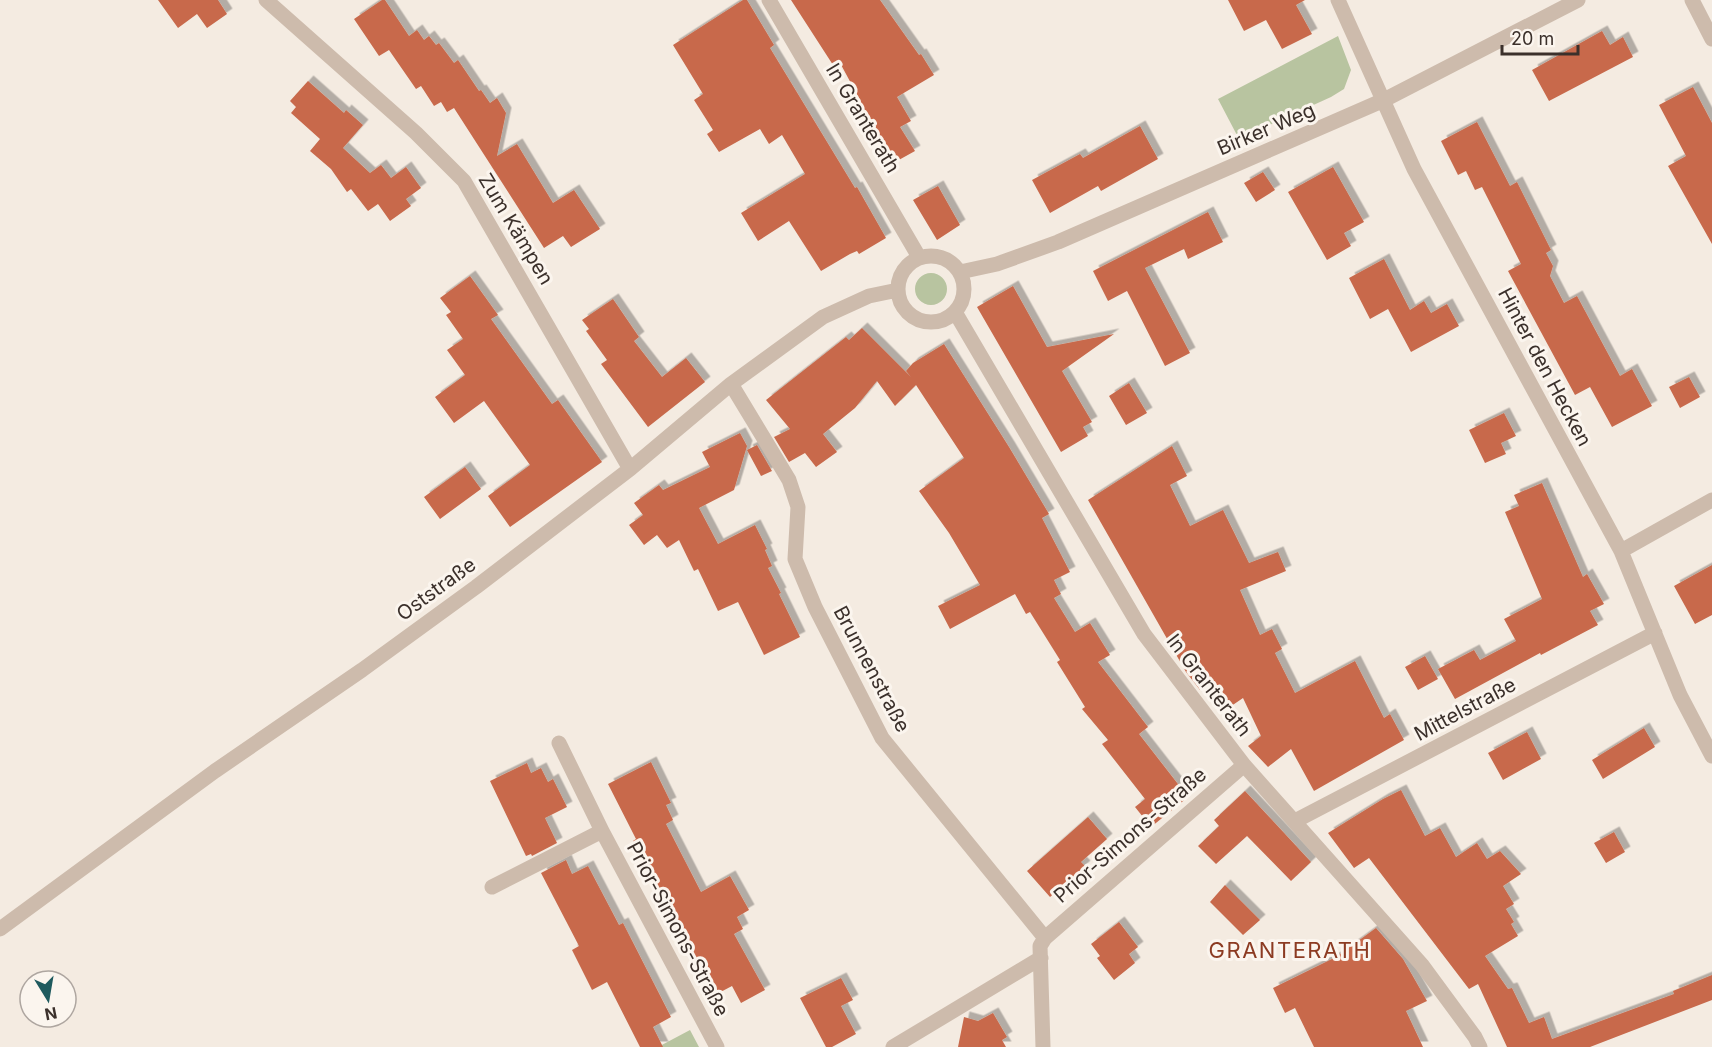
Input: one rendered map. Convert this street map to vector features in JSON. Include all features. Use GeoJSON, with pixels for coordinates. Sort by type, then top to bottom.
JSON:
{"type":"FeatureCollection","features":[{"type":"Feature","properties":{"kind":"street","name":"Zum Kämpen"},"geometry":{"type":"LineString","coordinates":[[266,0],[416,134],[464,181],[630,469]]}},
{"type":"Feature","properties":{"kind":"street","name":"In Granterath"},"geometry":{"type":"LineString","coordinates":[[769,0],[919,257]]}},
{"type":"Feature","properties":{"kind":"street","name":"Hinter den Hecken"},"geometry":{"type":"LineString","coordinates":[[1338,0],[1413,169],[1621,551],[1680,695],[1712,756]]}},
{"type":"Feature","properties":{"kind":"street","name":"Birker Weg"},"geometry":{"type":"LineString","coordinates":[[960,272],[997,264],[1058,242],[1384,100],[1578,0]]}},
{"type":"Feature","properties":{"kind":"street"},"geometry":{"type":"LineString","coordinates":[[1692,0],[1712,39]]}},
{"type":"Feature","properties":{"kind":"street"},"geometry":{"type":"LineString","coordinates":[[938,255],[954,264],[960,272],[965,288],[961,305],[956,312],[941,321],[922,321],[912,317],[905,310],[897,290],[903,270],[919,257],[938,255]]}},
{"type":"Feature","properties":{"kind":"street","name":"Oststraße"},"geometry":{"type":"LineString","coordinates":[[0,929],[215,771],[362,670],[517,556],[630,469],[731,384],[823,317],[869,296],[897,290]]}},
{"type":"Feature","properties":{"kind":"street","name":"In Granterath"},"geometry":{"type":"LineString","coordinates":[[956,312],[1144,634],[1244,765],[1422,966],[1480,1047]]}},
{"type":"Feature","properties":{"kind":"street","name":"Brunnenstraße"},"geometry":{"type":"LineString","coordinates":[[731,384],[789,480],[798,507],[795,559],[815,608],[882,738],[1045,938]]}},
{"type":"Feature","properties":{"kind":"street"},"geometry":{"type":"LineString","coordinates":[[1621,551],[1712,500]]}},
{"type":"Feature","properties":{"kind":"street","name":"Mittelstraße"},"geometry":{"type":"LineString","coordinates":[[1295,821],[1655,633]]}},
{"type":"Feature","properties":{"kind":"street","name":"Prior-Simons-Straße"},"geometry":{"type":"LineString","coordinates":[[559,743],[602,831],[717,1047]]}},
{"type":"Feature","properties":{"kind":"street","name":"Prior-Simons-Straße"},"geometry":{"type":"LineString","coordinates":[[1045,938],[1244,765]]}},
{"type":"Feature","properties":{"kind":"street","name":"Prior-Simons-Straße"},"geometry":{"type":"LineString","coordinates":[[492,887],[602,831]]}},
{"type":"Feature","properties":{"kind":"street"},"geometry":{"type":"LineString","coordinates":[[1043,1047],[1040,946],[1045,938]]}},
{"type":"Feature","properties":{"kind":"street"},"geometry":{"type":"LineString","coordinates":[[893,1047],[1041,958]]}},
{"type":"Feature","properties":{"kind":"green space"},"geometry":{"type":"Polygon","coordinates":[[[1338,36],[1351,70],[1344,89],[1239,139],[1218,99],[1338,36]]]}},
{"type":"Feature","properties":{"kind":"green space"},"geometry":{"type":"Polygon","coordinates":[[[931,273],[942,278],[947,289],[942,300],[931,305],[920,300],[915,289],[920,278],[931,273]]]}},
{"type":"Feature","properties":{"kind":"green space"},"geometry":{"type":"Polygon","coordinates":[[[690,1030],[699,1047],[658,1047],[690,1030]]]}},
{"type":"Feature","properties":{"kind":"building"},"geometry":{"type":"Polygon","coordinates":[[[158,0],[218,0],[227,14],[207,28],[197,14],[178,28],[158,0]]]}},
{"type":"Feature","properties":{"kind":"building"},"geometry":{"type":"Polygon","coordinates":[[[385,0],[409,36],[417,30],[424,40],[429,36],[436,45],[439,43],[454,63],[458,60],[490,103],[497,98],[506,113],[497,156],[517,144],[553,203],[574,190],[600,229],[571,247],[563,236],[544,248],[454,108],[447,112],[441,102],[434,106],[421,86],[416,89],[389,50],[379,56],[354,19],[385,0]]]}},
{"type":"Feature","properties":{"kind":"building"},"geometry":{"type":"Polygon","coordinates":[[[743,0],[747,0],[774,45],[770,48],[855,188],[857,187],[886,238],[859,254],[857,251],[850,254],[821,271],[789,221],[758,241],[741,213],[805,174],[782,135],[769,144],[760,129],[719,152],[707,134],[713,130],[694,100],[703,94],[673,45],[743,0]]]}},
{"type":"Feature","properties":{"kind":"building"},"geometry":{"type":"Polygon","coordinates":[[[791,0],[880,0],[934,75],[897,97],[911,121],[900,127],[915,151],[897,161],[887,146],[882,149],[855,103],[860,100],[839,61],[833,65],[791,0]]]}},
{"type":"Feature","properties":{"kind":"building"},"geometry":{"type":"Polygon","coordinates":[[[1228,0],[1305,0],[1296,5],[1312,34],[1282,49],[1266,20],[1244,31],[1228,0]]]}},
{"type":"Feature","properties":{"kind":"building"},"geometry":{"type":"Polygon","coordinates":[[[1602,31],[1610,45],[1623,37],[1633,57],[1549,101],[1532,70],[1602,31]]]}},
{"type":"Feature","properties":{"kind":"building"},"geometry":{"type":"Polygon","coordinates":[[[308,81],[344,113],[346,110],[363,125],[343,148],[370,173],[381,165],[391,178],[406,167],[421,188],[406,199],[411,206],[390,221],[378,204],[368,211],[351,189],[347,192],[331,169],[310,151],[320,139],[291,113],[296,107],[290,101],[308,81]]]}},
{"type":"Feature","properties":{"kind":"building"},"geometry":{"type":"Polygon","coordinates":[[[1693,87],[1712,123],[1712,244],[1668,166],[1686,156],[1659,105],[1693,87]]]}},
{"type":"Feature","properties":{"kind":"building"},"geometry":{"type":"Polygon","coordinates":[[[1477,122],[1510,186],[1517,182],[1551,250],[1546,253],[1553,266],[1550,276],[1564,303],[1577,296],[1620,376],[1632,369],[1652,406],[1612,427],[1590,387],[1575,395],[1508,271],[1521,264],[1482,187],[1475,190],[1466,171],[1458,175],[1441,141],[1477,122]]]}},
{"type":"Feature","properties":{"kind":"building"},"geometry":{"type":"Polygon","coordinates":[[[1140,126],[1158,159],[1101,191],[1098,186],[1050,213],[1032,180],[1080,154],[1083,158],[1140,126]]]}},
{"type":"Feature","properties":{"kind":"building"},"geometry":{"type":"Polygon","coordinates":[[[1333,167],[1364,222],[1344,233],[1351,246],[1327,260],[1288,192],[1333,167]]]}},
{"type":"Feature","properties":{"kind":"building"},"geometry":{"type":"Polygon","coordinates":[[[1263,172],[1275,190],[1256,202],[1244,183],[1263,172]]]}},
{"type":"Feature","properties":{"kind":"building"},"geometry":{"type":"Polygon","coordinates":[[[938,186],[960,225],[937,240],[913,200],[938,186]]]}},
{"type":"Feature","properties":{"kind":"building"},"geometry":{"type":"Polygon","coordinates":[[[1208,212],[1223,242],[1188,259],[1184,249],[1145,268],[1190,353],[1165,366],[1127,291],[1108,301],[1093,271],[1208,212]]]}},
{"type":"Feature","properties":{"kind":"building"},"geometry":{"type":"Polygon","coordinates":[[[1384,259],[1410,310],[1424,301],[1431,313],[1447,304],[1459,326],[1411,352],[1388,309],[1370,319],[1349,278],[1384,259]]]}},
{"type":"Feature","properties":{"kind":"building"},"geometry":{"type":"Polygon","coordinates":[[[470,276],[498,315],[491,319],[552,404],[558,400],[602,462],[510,527],[488,496],[530,465],[484,401],[454,423],[435,397],[465,375],[447,350],[463,339],[446,315],[451,312],[440,298],[470,276]]]}},
{"type":"Feature","properties":{"kind":"building"},"geometry":{"type":"Polygon","coordinates":[[[1013,286],[1047,347],[1114,334],[1062,371],[1092,422],[1083,427],[1088,436],[1061,452],[977,307],[1013,286]]]}},
{"type":"Feature","properties":{"kind":"building"},"geometry":{"type":"Polygon","coordinates":[[[613,299],[639,337],[634,341],[662,377],[686,358],[705,382],[648,427],[601,364],[607,360],[586,331],[589,329],[582,320],[613,299]]]}},
{"type":"Feature","properties":{"kind":"building"},"geometry":{"type":"Polygon","coordinates":[[[862,328],[911,377],[906,371],[913,363],[944,344],[1049,514],[1042,518],[1070,572],[1054,580],[1061,594],[1054,598],[1075,632],[1090,623],[1110,655],[1098,662],[1148,727],[1139,734],[1188,797],[1151,827],[1135,807],[1145,799],[1102,744],[1108,740],[1082,709],[1085,707],[1057,662],[1060,660],[1030,612],[1026,614],[1015,594],[950,629],[938,606],[980,585],[949,533],[919,491],[964,458],[916,385],[895,406],[877,381],[855,408],[823,434],[837,452],[816,467],[805,453],[789,462],[774,437],[790,429],[766,400],[846,337],[849,340],[862,328]]]}},
{"type":"Feature","properties":{"kind":"building"},"geometry":{"type":"Polygon","coordinates":[[[1689,377],[1700,397],[1680,408],[1669,387],[1689,377]]]}},
{"type":"Feature","properties":{"kind":"building"},"geometry":{"type":"Polygon","coordinates":[[[1129,383],[1147,413],[1126,425],[1109,396],[1129,383]]]}},
{"type":"Feature","properties":{"kind":"building"},"geometry":{"type":"Polygon","coordinates":[[[1504,413],[1516,436],[1501,443],[1506,454],[1485,463],[1469,430],[1504,413]]]}},
{"type":"Feature","properties":{"kind":"building"},"geometry":{"type":"Polygon","coordinates":[[[740,433],[747,446],[734,490],[699,508],[718,544],[755,525],[767,549],[765,550],[772,566],[768,568],[800,637],[764,655],[738,602],[718,611],[698,569],[694,571],[679,540],[667,548],[657,535],[644,545],[629,525],[643,515],[634,503],[659,485],[663,490],[710,467],[702,452],[740,433]]]}},
{"type":"Feature","properties":{"kind":"building"},"geometry":{"type":"Polygon","coordinates":[[[757,445],[772,471],[761,476],[747,450],[757,445]]]}},
{"type":"Feature","properties":{"kind":"building"},"geometry":{"type":"Polygon","coordinates":[[[1172,446],[1187,476],[1170,485],[1190,526],[1223,510],[1249,563],[1278,552],[1286,571],[1240,590],[1260,635],[1272,629],[1282,649],[1275,653],[1295,693],[1355,661],[1384,718],[1390,714],[1404,740],[1314,791],[1291,749],[1268,767],[1248,746],[1261,736],[1243,698],[1224,711],[1207,686],[1200,690],[1186,672],[1088,500],[1172,446]]]}},
{"type":"Feature","properties":{"kind":"building"},"geometry":{"type":"Polygon","coordinates":[[[465,467],[481,489],[440,519],[424,497],[465,467]]]}},
{"type":"Feature","properties":{"kind":"building"},"geometry":{"type":"Polygon","coordinates":[[[1542,483],[1583,577],[1587,574],[1604,604],[1590,611],[1598,625],[1455,699],[1438,669],[1474,650],[1480,660],[1516,641],[1504,619],[1542,599],[1505,512],[1519,506],[1514,495],[1542,483]]]}},
{"type":"Feature","properties":{"kind":"building"},"geometry":{"type":"Polygon","coordinates":[[[1712,565],[1712,615],[1695,624],[1674,586],[1712,565]]]}},
{"type":"Feature","properties":{"kind":"building"},"geometry":{"type":"Polygon","coordinates":[[[1425,656],[1438,679],[1418,690],[1405,667],[1425,656]]]}},
{"type":"Feature","properties":{"kind":"building"},"geometry":{"type":"Polygon","coordinates":[[[1644,728],[1655,747],[1603,779],[1592,760],[1644,728]]]}},
{"type":"Feature","properties":{"kind":"building"},"geometry":{"type":"Polygon","coordinates":[[[1527,732],[1541,759],[1503,780],[1488,753],[1527,732]]]}},
{"type":"Feature","properties":{"kind":"building"},"geometry":{"type":"Polygon","coordinates":[[[651,762],[671,803],[666,805],[673,820],[666,824],[701,892],[730,876],[749,910],[737,917],[743,929],[734,934],[765,990],[741,1003],[732,986],[713,996],[697,965],[699,964],[675,922],[677,921],[633,841],[636,839],[608,784],[651,762]]]}},
{"type":"Feature","properties":{"kind":"building"},"geometry":{"type":"Polygon","coordinates":[[[527,763],[531,773],[541,768],[548,782],[553,779],[567,807],[545,818],[557,843],[532,856],[531,854],[526,856],[490,781],[527,763]]]}},
{"type":"Feature","properties":{"kind":"building"},"geometry":{"type":"Polygon","coordinates":[[[1401,790],[1425,836],[1440,828],[1456,857],[1477,843],[1487,859],[1500,851],[1521,874],[1503,886],[1514,904],[1506,909],[1514,922],[1511,924],[1518,936],[1485,956],[1508,989],[1512,988],[1529,1023],[1544,1017],[1552,1039],[1674,994],[1673,991],[1712,975],[1712,1000],[1590,1047],[1507,1047],[1478,984],[1469,989],[1369,858],[1354,868],[1328,833],[1401,790]]]}},
{"type":"Feature","properties":{"kind":"building"},"geometry":{"type":"Polygon","coordinates":[[[1245,791],[1311,862],[1291,881],[1247,836],[1216,864],[1198,846],[1219,826],[1214,820],[1245,791]]]}},
{"type":"Feature","properties":{"kind":"building"},"geometry":{"type":"Polygon","coordinates":[[[1088,817],[1107,839],[1081,862],[1085,866],[1050,897],[1027,871],[1088,817]]]}},
{"type":"Feature","properties":{"kind":"building"},"geometry":{"type":"Polygon","coordinates":[[[1614,832],[1625,852],[1606,863],[1594,843],[1614,832]]]}},
{"type":"Feature","properties":{"kind":"building"},"geometry":{"type":"Polygon","coordinates":[[[566,860],[572,874],[588,866],[619,925],[623,923],[671,1017],[653,1027],[663,1047],[640,1047],[607,982],[592,990],[572,950],[579,946],[541,873],[566,860]]]}},
{"type":"Feature","properties":{"kind":"building"},"geometry":{"type":"Polygon","coordinates":[[[1225,885],[1260,920],[1243,935],[1210,902],[1225,885]]]}},
{"type":"Feature","properties":{"kind":"building"},"geometry":{"type":"Polygon","coordinates":[[[1119,922],[1138,947],[1129,954],[1135,963],[1114,980],[1097,958],[1100,956],[1091,944],[1119,922]]]}},
{"type":"Feature","properties":{"kind":"building"},"geometry":{"type":"Polygon","coordinates":[[[1376,928],[1403,959],[1427,1001],[1406,1011],[1423,1047],[1314,1047],[1295,1008],[1285,1013],[1273,988],[1336,957],[1376,928]]]}},
{"type":"Feature","properties":{"kind":"building"},"geometry":{"type":"Polygon","coordinates":[[[841,978],[853,1000],[841,1006],[856,1034],[832,1047],[826,1047],[800,998],[841,978]]]}},
{"type":"Feature","properties":{"kind":"building"},"geometry":{"type":"Polygon","coordinates":[[[993,1013],[1007,1037],[1002,1040],[1006,1047],[958,1047],[964,1017],[978,1021],[993,1013]]]}},
{"type":"Feature","properties":{"kind":"district","name":"GRANTERATH"},"geometry":{"type":"Point","coordinates":[1290,950]}}]}
